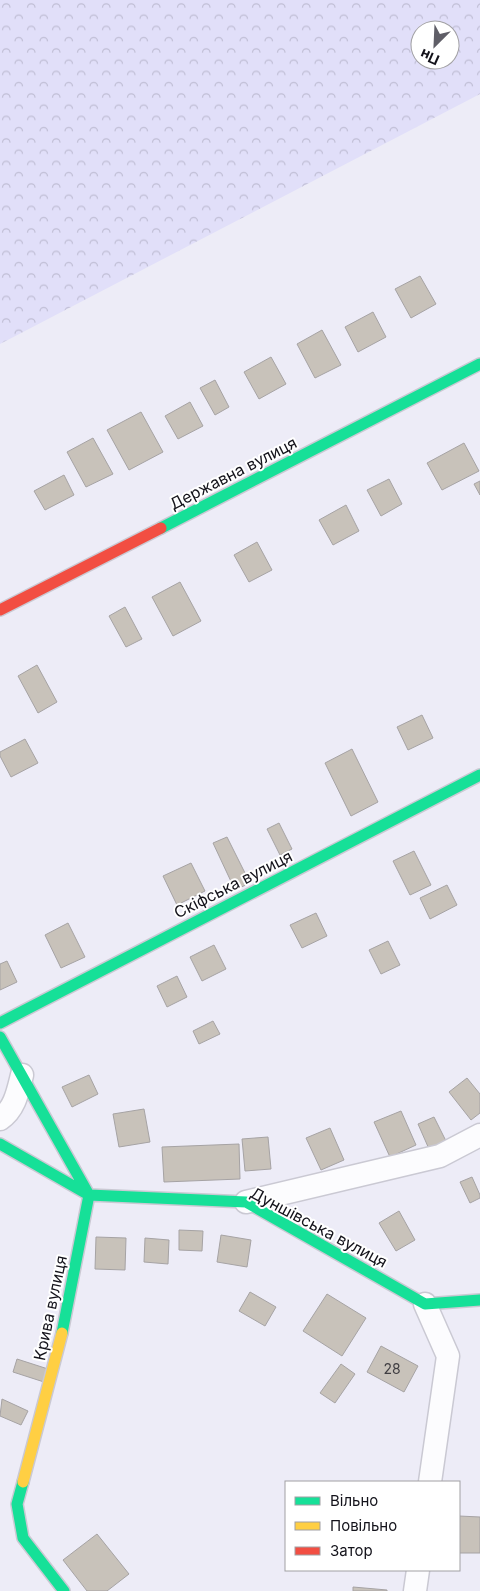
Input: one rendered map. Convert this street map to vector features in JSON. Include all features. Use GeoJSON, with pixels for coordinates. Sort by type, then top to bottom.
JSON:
{"type":"FeatureCollection","features":[{"type":"Feature","properties":{"kind":"street","name":"Державна вулиця"},"geometry":{"type":"LineString","coordinates":[[0,610],[480,364]]}},
{"type":"Feature","properties":{"kind":"street","name":"Скіфська вулиця"},"geometry":{"type":"LineString","coordinates":[[0,1022],[480,775]]}},
{"type":"Feature","properties":{"kind":"street"},"geometry":{"type":"LineString","coordinates":[[0,1037],[89,1195]]}},
{"type":"Feature","properties":{"kind":"street"},"geometry":{"type":"LineString","coordinates":[[0,1119],[4,1117],[16,1099],[22,1075]]}},
{"type":"Feature","properties":{"kind":"street"},"geometry":{"type":"LineString","coordinates":[[246,1202],[440,1156],[480,1135]]}},
{"type":"Feature","properties":{"kind":"street","name":"Дуншівська вулиця"},"geometry":{"type":"LineString","coordinates":[[0,1144],[89,1195],[246,1202],[425,1304]]}},
{"type":"Feature","properties":{"kind":"street","name":"Крива вулиця"},"geometry":{"type":"LineString","coordinates":[[64,1591],[23,1538],[17,1504],[60,1350],[89,1195]]}},
{"type":"Feature","properties":{"kind":"street"},"geometry":{"type":"LineString","coordinates":[[430,1481],[448,1356],[425,1304],[480,1300]]}},
{"type":"Feature","properties":{"kind":"street"},"geometry":{"type":"LineString","coordinates":[[415,1591],[418,1571]]}},
{"type":"Feature","properties":{"kind":"green space"},"geometry":{"type":"Polygon","coordinates":[[[0,0],[480,0],[480,94],[0,344],[0,0]]]}},
{"type":"Feature","properties":{"kind":"building"},"geometry":{"type":"Polygon","coordinates":[[[420,276],[436,304],[411,318],[395,289],[420,276]]]}},
{"type":"Feature","properties":{"kind":"building"},"geometry":{"type":"Polygon","coordinates":[[[373,312],[386,337],[358,352],[345,327],[373,312]]]}},
{"type":"Feature","properties":{"kind":"building"},"geometry":{"type":"Polygon","coordinates":[[[322,330],[341,365],[315,378],[297,344],[322,330]]]}},
{"type":"Feature","properties":{"kind":"building"},"geometry":{"type":"Polygon","coordinates":[[[271,357],[286,384],[259,399],[244,372],[271,357]]]}},
{"type":"Feature","properties":{"kind":"building"},"geometry":{"type":"Polygon","coordinates":[[[215,380],[229,407],[215,415],[200,388],[215,380]]]}},
{"type":"Feature","properties":{"kind":"building"},"geometry":{"type":"Polygon","coordinates":[[[190,402],[203,426],[178,439],[165,416],[190,402]]]}},
{"type":"Feature","properties":{"kind":"building"},"geometry":{"type":"Polygon","coordinates":[[[141,412],[163,452],[129,470],[107,430],[141,412]]]}},
{"type":"Feature","properties":{"kind":"building"},"geometry":{"type":"Polygon","coordinates":[[[93,438],[113,474],[86,487],[67,452],[93,438]]]}},
{"type":"Feature","properties":{"kind":"building"},"geometry":{"type":"Polygon","coordinates":[[[464,443],[479,471],[442,490],[427,463],[464,443]]]}},
{"type":"Feature","properties":{"kind":"building"},"geometry":{"type":"Polygon","coordinates":[[[64,475],[74,495],[45,510],[34,491],[64,475]]]}},
{"type":"Feature","properties":{"kind":"building"},"geometry":{"type":"Polygon","coordinates":[[[389,479],[402,504],[381,516],[367,490],[389,479]]]}},
{"type":"Feature","properties":{"kind":"building"},"geometry":{"type":"Polygon","coordinates":[[[480,481],[480,495],[474,484],[480,481]]]}},
{"type":"Feature","properties":{"kind":"building"},"geometry":{"type":"Polygon","coordinates":[[[346,505],[359,531],[333,545],[319,520],[346,505]]]}},
{"type":"Feature","properties":{"kind":"building"},"geometry":{"type":"Polygon","coordinates":[[[257,542],[272,570],[249,582],[234,555],[257,542]]]}},
{"type":"Feature","properties":{"kind":"building"},"geometry":{"type":"Polygon","coordinates":[[[180,582],[201,621],[173,636],[152,597],[180,582]]]}},
{"type":"Feature","properties":{"kind":"building"},"geometry":{"type":"Polygon","coordinates":[[[125,607],[142,639],[126,647],[109,616],[125,607]]]}},
{"type":"Feature","properties":{"kind":"building"},"geometry":{"type":"Polygon","coordinates":[[[37,665],[57,702],[38,713],[18,676],[37,665]]]}},
{"type":"Feature","properties":{"kind":"building"},"geometry":{"type":"Polygon","coordinates":[[[422,715],[433,738],[408,750],[397,727],[422,715]]]}},
{"type":"Feature","properties":{"kind":"building"},"geometry":{"type":"Polygon","coordinates":[[[25,739],[38,763],[11,777],[0,756],[0,752],[25,739]]]}},
{"type":"Feature","properties":{"kind":"building"},"geometry":{"type":"Polygon","coordinates":[[[352,749],[378,802],[351,816],[325,763],[352,749]]]}},
{"type":"Feature","properties":{"kind":"building"},"geometry":{"type":"Polygon","coordinates":[[[279,823],[292,849],[280,855],[267,829],[279,823]]]}},
{"type":"Feature","properties":{"kind":"building"},"geometry":{"type":"Polygon","coordinates":[[[227,837],[250,883],[235,890],[213,843],[227,837]]]}},
{"type":"Feature","properties":{"kind":"building"},"geometry":{"type":"Polygon","coordinates":[[[414,851],[431,885],[410,895],[393,861],[414,851]]]}},
{"type":"Feature","properties":{"kind":"building"},"geometry":{"type":"Polygon","coordinates":[[[191,863],[205,891],[177,905],[163,876],[191,863]]]}},
{"type":"Feature","properties":{"kind":"building"},"geometry":{"type":"Polygon","coordinates":[[[447,885],[457,905],[430,919],[420,898],[447,885]]]}},
{"type":"Feature","properties":{"kind":"building"},"geometry":{"type":"Polygon","coordinates":[[[316,913],[327,936],[302,948],[290,925],[316,913]]]}},
{"type":"Feature","properties":{"kind":"building"},"geometry":{"type":"Polygon","coordinates":[[[68,923],[85,957],[61,968],[45,935],[68,923]]]}},
{"type":"Feature","properties":{"kind":"building"},"geometry":{"type":"Polygon","coordinates":[[[388,941],[400,965],[381,974],[369,950],[388,941]]]}},
{"type":"Feature","properties":{"kind":"building"},"geometry":{"type":"Polygon","coordinates":[[[214,945],[226,969],[202,981],[190,957],[214,945]]]}},
{"type":"Feature","properties":{"kind":"building"},"geometry":{"type":"Polygon","coordinates":[[[7,961],[17,982],[0,990],[0,964],[7,961]]]}},
{"type":"Feature","properties":{"kind":"building"},"geometry":{"type":"Polygon","coordinates":[[[177,976],[187,997],[167,1007],[157,986],[177,976]]]}},
{"type":"Feature","properties":{"kind":"building"},"geometry":{"type":"Polygon","coordinates":[[[213,1021],[220,1034],[199,1044],[193,1031],[213,1021]]]}},
{"type":"Feature","properties":{"kind":"building"},"geometry":{"type":"Polygon","coordinates":[[[89,1075],[98,1094],[72,1107],[62,1087],[89,1075]]]}},
{"type":"Feature","properties":{"kind":"building"},"geometry":{"type":"Polygon","coordinates":[[[467,1078],[480,1094],[480,1113],[471,1120],[449,1092],[467,1078]]]}},
{"type":"Feature","properties":{"kind":"building"},"geometry":{"type":"Polygon","coordinates":[[[144,1109],[150,1142],[119,1147],[113,1114],[144,1109]]]}},
{"type":"Feature","properties":{"kind":"building"},"geometry":{"type":"Polygon","coordinates":[[[401,1111],[416,1145],[390,1157],[374,1122],[401,1111]]]}},
{"type":"Feature","properties":{"kind":"building"},"geometry":{"type":"Polygon","coordinates":[[[434,1117],[446,1141],[429,1149],[418,1124],[434,1117]]]}},
{"type":"Feature","properties":{"kind":"building"},"geometry":{"type":"Polygon","coordinates":[[[330,1128],[344,1160],[321,1170],[306,1138],[330,1128]]]}},
{"type":"Feature","properties":{"kind":"building"},"geometry":{"type":"Polygon","coordinates":[[[268,1137],[271,1169],[245,1171],[242,1139],[268,1137]]]}},
{"type":"Feature","properties":{"kind":"building"},"geometry":{"type":"Polygon","coordinates":[[[239,1144],[240,1179],[164,1182],[162,1147],[239,1144]]]}},
{"type":"Feature","properties":{"kind":"building"},"geometry":{"type":"Polygon","coordinates":[[[472,1177],[480,1198],[470,1203],[460,1182],[472,1177]]]}},
{"type":"Feature","properties":{"kind":"building"},"geometry":{"type":"Polygon","coordinates":[[[399,1211],[415,1240],[396,1251],[379,1223],[399,1211]]]}},
{"type":"Feature","properties":{"kind":"building"},"geometry":{"type":"Polygon","coordinates":[[[179,1230],[203,1231],[202,1251],[179,1250],[179,1230]]]}},
{"type":"Feature","properties":{"kind":"building"},"geometry":{"type":"Polygon","coordinates":[[[221,1235],[251,1240],[247,1267],[217,1262],[221,1235]]]}},
{"type":"Feature","properties":{"kind":"building"},"geometry":{"type":"Polygon","coordinates":[[[96,1237],[126,1238],[125,1270],[95,1269],[96,1237]]]}},
{"type":"Feature","properties":{"kind":"building"},"geometry":{"type":"Polygon","coordinates":[[[145,1238],[169,1240],[168,1264],[144,1262],[145,1238]]]}},
{"type":"Feature","properties":{"kind":"building"},"geometry":{"type":"Polygon","coordinates":[[[250,1292],[276,1307],[265,1326],[239,1311],[250,1292]]]}},
{"type":"Feature","properties":{"kind":"building"},"geometry":{"type":"Polygon","coordinates":[[[327,1294],[366,1318],[342,1356],[303,1331],[327,1294]]]}},
{"type":"Feature","properties":{"kind":"building"},"geometry":{"type":"Polygon","coordinates":[[[381,1346],[418,1366],[404,1392],[367,1372],[381,1346]]]}},
{"type":"Feature","properties":{"kind":"building"},"geometry":{"type":"Polygon","coordinates":[[[17,1359],[48,1369],[44,1382],[13,1372],[17,1359]]]}},
{"type":"Feature","properties":{"kind":"building"},"geometry":{"type":"Polygon","coordinates":[[[341,1364],[355,1374],[335,1403],[320,1393],[341,1364]]]}},
{"type":"Feature","properties":{"kind":"building"},"geometry":{"type":"Polygon","coordinates":[[[2,1399],[28,1411],[21,1425],[0,1416],[2,1399]]]}},
{"type":"Feature","properties":{"kind":"building"},"geometry":{"type":"Polygon","coordinates":[[[460,1516],[480,1517],[480,1553],[460,1553],[460,1516]]]}},
{"type":"Feature","properties":{"kind":"building"},"geometry":{"type":"Polygon","coordinates":[[[97,1534],[129,1574],[107,1591],[87,1591],[63,1560],[97,1534]]]}},
{"type":"Feature","properties":{"kind":"building"},"geometry":{"type":"Polygon","coordinates":[[[353,1587],[387,1590],[387,1591],[353,1591],[353,1587]]]}},
{"type":"Feature","properties":{"kind":"traffic: fast"},"geometry":{"type":"LineString","coordinates":[[161,528],[480,364]]}},
{"type":"Feature","properties":{"kind":"traffic: fast"},"geometry":{"type":"LineString","coordinates":[[0,1023],[480,775]]}},
{"type":"Feature","properties":{"kind":"traffic: fast"},"geometry":{"type":"LineString","coordinates":[[0,1037],[89,1195],[62,1333]]}},
{"type":"Feature","properties":{"kind":"traffic: fast"},"geometry":{"type":"LineString","coordinates":[[0,1144],[89,1195],[246,1202],[425,1304],[480,1300]]}},
{"type":"Feature","properties":{"kind":"traffic: fast"},"geometry":{"type":"LineString","coordinates":[[23,1482],[17,1504],[23,1538],[64,1591]]}},
{"type":"Feature","properties":{"kind":"traffic: slow"},"geometry":{"type":"LineString","coordinates":[[23,1482],[62,1333]]}},
{"type":"Feature","properties":{"kind":"traffic: jam"},"geometry":{"type":"LineString","coordinates":[[0,610],[161,528]]}}]}
